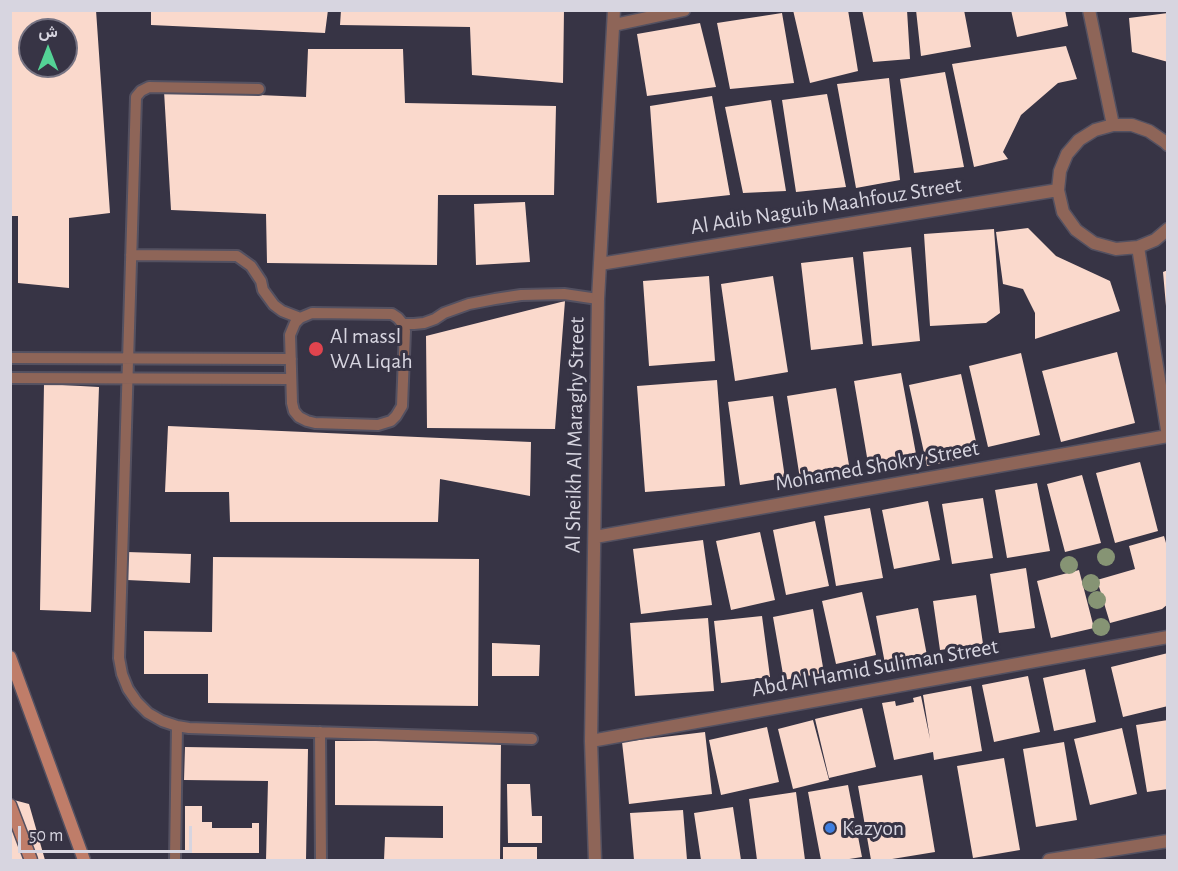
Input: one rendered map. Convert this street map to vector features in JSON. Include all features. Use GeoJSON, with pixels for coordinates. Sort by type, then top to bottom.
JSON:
{"type":"FeatureCollection","features":[{"type":"Feature","properties":{"kind":"main road"},"geometry":{"type":"LineString","coordinates":[[10,657],[84,861]]}},
{"type":"Feature","properties":{"kind":"main road"},"geometry":{"type":"LineString","coordinates":[[10,805],[31,861]]}},
{"type":"Feature","properties":{"kind":"street","name":"Al Sheikh Al Maraghy Street"},"geometry":{"type":"LineString","coordinates":[[595,861],[591,741],[598,299],[614,10]]}},
{"type":"Feature","properties":{"kind":"street"},"geometry":{"type":"LineString","coordinates":[[614,25],[684,10]]}},
{"type":"Feature","properties":{"kind":"street"},"geometry":{"type":"LineString","coordinates":[[1089,10],[1113,125]]}},
{"type":"Feature","properties":{"kind":"street"},"geometry":{"type":"LineString","coordinates":[[1167,145],[1149,131],[1132,125],[1113,125],[1095,130],[1080,140],[1067,154],[1060,171],[1058,190],[1064,212],[1076,230],[1094,243],[1116,249],[1138,247],[1155,240],[1167,229]]}},
{"type":"Feature","properties":{"kind":"street","name":"Al Adib Naguib Maahfouz Street"},"geometry":{"type":"LineString","coordinates":[[600,264],[1058,190]]}},
{"type":"Feature","properties":{"kind":"street"},"geometry":{"type":"LineString","coordinates":[[1138,247],[1167,436]]}},
{"type":"Feature","properties":{"kind":"street","name":"Mohamed Shokry Street"},"geometry":{"type":"LineString","coordinates":[[595,537],[1167,436]]}},
{"type":"Feature","properties":{"kind":"street","name":"Abd Al Hamid Suliman Street"},"geometry":{"type":"LineString","coordinates":[[591,741],[1167,637]]}},
{"type":"Feature","properties":{"kind":"street"},"geometry":{"type":"LineString","coordinates":[[1049,861],[1167,841]]}},
{"type":"Feature","properties":{"kind":"lane"},"geometry":{"type":"LineString","coordinates":[[259,89],[149,87],[136,97],[119,658],[128,689],[148,713],[177,726],[532,739]]}},
{"type":"Feature","properties":{"kind":"lane"},"geometry":{"type":"LineString","coordinates":[[131,255],[237,256],[251,266],[261,281],[263,290],[274,305],[300,318]]}},
{"type":"Feature","properties":{"kind":"lane"},"geometry":{"type":"LineString","coordinates":[[403,324],[424,323],[469,304],[521,295],[564,294],[598,299]]}},
{"type":"Feature","properties":{"kind":"lane"},"geometry":{"type":"LineString","coordinates":[[312,313],[392,314],[403,324],[405,331],[402,405],[396,416],[378,426],[315,423],[299,417],[292,403],[290,335],[300,318],[312,313]]}},
{"type":"Feature","properties":{"kind":"lane"},"geometry":{"type":"LineString","coordinates":[[10,358],[291,359]]}},
{"type":"Feature","properties":{"kind":"lane"},"geometry":{"type":"LineString","coordinates":[[10,378],[291,379]]}},
{"type":"Feature","properties":{"kind":"lane"},"geometry":{"type":"LineString","coordinates":[[175,861],[177,726]]}},
{"type":"Feature","properties":{"kind":"lane"},"geometry":{"type":"LineString","coordinates":[[320,732],[321,861]]}},
{"type":"Feature","properties":{"kind":"building"},"geometry":{"type":"Polygon","coordinates":[[[10,10],[96,10],[110,213],[69,218],[69,288],[18,283],[18,216],[10,216],[10,10]]]}},
{"type":"Feature","properties":{"kind":"building"},"geometry":{"type":"Polygon","coordinates":[[[151,10],[328,10],[325,33],[151,25],[151,10]]]}},
{"type":"Feature","properties":{"kind":"building"},"geometry":{"type":"Polygon","coordinates":[[[341,10],[564,10],[563,83],[472,75],[470,27],[340,25],[341,10]]]}},
{"type":"Feature","properties":{"kind":"building"},"geometry":{"type":"Polygon","coordinates":[[[793,10],[848,10],[858,71],[810,83],[793,10]]]}},
{"type":"Feature","properties":{"kind":"building"},"geometry":{"type":"Polygon","coordinates":[[[862,10],[907,10],[910,59],[873,62],[862,10]]]}},
{"type":"Feature","properties":{"kind":"building"},"geometry":{"type":"Polygon","coordinates":[[[916,10],[964,10],[971,47],[921,56],[916,10]]]}},
{"type":"Feature","properties":{"kind":"building"},"geometry":{"type":"Polygon","coordinates":[[[1011,10],[1065,10],[1068,26],[1017,37],[1011,10]]]}},
{"type":"Feature","properties":{"kind":"building"},"geometry":{"type":"Polygon","coordinates":[[[782,13],[794,83],[730,89],[717,23],[782,13]]]}},
{"type":"Feature","properties":{"kind":"building"},"geometry":{"type":"Polygon","coordinates":[[[1168,13],[1168,62],[1132,52],[1129,18],[1168,13]]]}},
{"type":"Feature","properties":{"kind":"building"},"geometry":{"type":"Polygon","coordinates":[[[700,23],[716,87],[647,96],[637,34],[700,23]]]}},
{"type":"Feature","properties":{"kind":"building"},"geometry":{"type":"Polygon","coordinates":[[[1066,46],[1077,79],[1058,83],[1021,115],[1003,152],[1008,159],[974,167],[952,64],[1066,46]]]}},
{"type":"Feature","properties":{"kind":"building"},"geometry":{"type":"Polygon","coordinates":[[[308,49],[403,49],[405,103],[556,106],[554,195],[438,195],[437,265],[267,263],[266,214],[171,210],[164,91],[306,97],[308,49]]]}},
{"type":"Feature","properties":{"kind":"building"},"geometry":{"type":"Polygon","coordinates":[[[945,72],[964,167],[914,173],[900,79],[945,72]]]}},
{"type":"Feature","properties":{"kind":"building"},"geometry":{"type":"Polygon","coordinates":[[[889,78],[900,180],[856,188],[837,84],[889,78]]]}},
{"type":"Feature","properties":{"kind":"building"},"geometry":{"type":"Polygon","coordinates":[[[827,94],[846,187],[796,192],[782,100],[827,94]]]}},
{"type":"Feature","properties":{"kind":"building"},"geometry":{"type":"Polygon","coordinates":[[[712,96],[730,195],[657,203],[650,106],[712,96]]]}},
{"type":"Feature","properties":{"kind":"building"},"geometry":{"type":"Polygon","coordinates":[[[771,100],[786,191],[743,193],[725,107],[771,100]]]}},
{"type":"Feature","properties":{"kind":"building"},"geometry":{"type":"Polygon","coordinates":[[[525,202],[530,262],[476,265],[474,204],[525,202]]]}},
{"type":"Feature","properties":{"kind":"building"},"geometry":{"type":"Polygon","coordinates":[[[1028,228],[1056,256],[1110,281],[1120,311],[1035,339],[1035,313],[1023,289],[1003,284],[996,232],[1028,228]]]}},
{"type":"Feature","properties":{"kind":"building"},"geometry":{"type":"Polygon","coordinates":[[[994,229],[1000,313],[986,323],[930,326],[924,234],[994,229]]]}},
{"type":"Feature","properties":{"kind":"building"},"geometry":{"type":"Polygon","coordinates":[[[911,247],[920,341],[872,346],[863,252],[911,247]]]}},
{"type":"Feature","properties":{"kind":"building"},"geometry":{"type":"Polygon","coordinates":[[[853,257],[863,344],[811,350],[801,263],[853,257]]]}},
{"type":"Feature","properties":{"kind":"building"},"geometry":{"type":"Polygon","coordinates":[[[1168,270],[1168,306],[1166,306],[1163,272],[1168,270]]]}},
{"type":"Feature","properties":{"kind":"building"},"geometry":{"type":"Polygon","coordinates":[[[709,276],[715,361],[649,366],[643,281],[709,276]]]}},
{"type":"Feature","properties":{"kind":"building"},"geometry":{"type":"Polygon","coordinates":[[[773,276],[788,372],[735,381],[721,284],[773,276]]]}},
{"type":"Feature","properties":{"kind":"building"},"geometry":{"type":"Polygon","coordinates":[[[565,301],[555,429],[427,428],[426,336],[565,301]]]}},
{"type":"Feature","properties":{"kind":"building"},"geometry":{"type":"Polygon","coordinates":[[[1117,352],[1135,423],[1061,442],[1042,371],[1117,352]]]}},
{"type":"Feature","properties":{"kind":"building"},"geometry":{"type":"Polygon","coordinates":[[[1021,353],[1040,435],[988,447],[969,366],[1021,353]]]}},
{"type":"Feature","properties":{"kind":"building"},"geometry":{"type":"Polygon","coordinates":[[[901,373],[916,454],[868,463],[854,381],[901,373]]]}},
{"type":"Feature","properties":{"kind":"building"},"geometry":{"type":"Polygon","coordinates":[[[961,374],[979,455],[927,466],[909,385],[961,374]]]}},
{"type":"Feature","properties":{"kind":"building"},"geometry":{"type":"Polygon","coordinates":[[[717,380],[725,486],[645,492],[637,386],[717,380]]]}},
{"type":"Feature","properties":{"kind":"building"},"geometry":{"type":"Polygon","coordinates":[[[44,384],[99,387],[91,612],[40,610],[44,384]]]}},
{"type":"Feature","properties":{"kind":"building"},"geometry":{"type":"Polygon","coordinates":[[[836,388],[850,471],[800,479],[787,396],[836,388]]]}},
{"type":"Feature","properties":{"kind":"building"},"geometry":{"type":"Polygon","coordinates":[[[773,396],[785,478],[740,485],[728,402],[773,396]]]}},
{"type":"Feature","properties":{"kind":"building"},"geometry":{"type":"Polygon","coordinates":[[[168,426],[531,442],[530,496],[440,479],[438,522],[230,522],[229,492],[165,492],[168,426]]]}},
{"type":"Feature","properties":{"kind":"building"},"geometry":{"type":"Polygon","coordinates":[[[1140,462],[1158,531],[1115,543],[1096,473],[1140,462]]]}},
{"type":"Feature","properties":{"kind":"building"},"geometry":{"type":"Polygon","coordinates":[[[1082,475],[1101,543],[1065,552],[1047,484],[1082,475]]]}},
{"type":"Feature","properties":{"kind":"building"},"geometry":{"type":"Polygon","coordinates":[[[1037,483],[1050,551],[1007,558],[995,490],[1037,483]]]}},
{"type":"Feature","properties":{"kind":"building"},"geometry":{"type":"Polygon","coordinates":[[[983,498],[993,558],[952,564],[942,504],[983,498]]]}},
{"type":"Feature","properties":{"kind":"building"},"geometry":{"type":"Polygon","coordinates":[[[928,501],[940,560],[894,569],[882,510],[928,501]]]}},
{"type":"Feature","properties":{"kind":"building"},"geometry":{"type":"Polygon","coordinates":[[[870,508],[883,578],[836,586],[824,516],[870,508]]]}},
{"type":"Feature","properties":{"kind":"building"},"geometry":{"type":"Polygon","coordinates":[[[815,521],[829,586],[786,595],[773,530],[815,521]]]}},
{"type":"Feature","properties":{"kind":"building"},"geometry":{"type":"Polygon","coordinates":[[[760,532],[775,600],[731,610],[716,541],[760,532]]]}},
{"type":"Feature","properties":{"kind":"building"},"geometry":{"type":"Polygon","coordinates":[[[1164,536],[1168,550],[1168,604],[1162,609],[1110,623],[1097,580],[1135,569],[1129,546],[1164,536]]]}},
{"type":"Feature","properties":{"kind":"building"},"geometry":{"type":"Polygon","coordinates":[[[703,540],[712,605],[641,614],[633,549],[703,540]]]}},
{"type":"Feature","properties":{"kind":"building"},"geometry":{"type":"Polygon","coordinates":[[[127,552],[191,554],[190,583],[127,580],[127,552]]]}},
{"type":"Feature","properties":{"kind":"building"},"geometry":{"type":"Polygon","coordinates":[[[213,557],[479,559],[478,706],[208,703],[208,674],[144,674],[144,631],[212,632],[213,557]]]}},
{"type":"Feature","properties":{"kind":"building"},"geometry":{"type":"Polygon","coordinates":[[[1026,568],[1035,628],[999,633],[990,574],[1026,568]]]}},
{"type":"Feature","properties":{"kind":"building"},"geometry":{"type":"Polygon","coordinates":[[[1079,570],[1094,628],[1051,638],[1037,581],[1079,570]]]}},
{"type":"Feature","properties":{"kind":"building"},"geometry":{"type":"Polygon","coordinates":[[[862,592],[876,655],[836,664],[822,601],[862,592]]]}},
{"type":"Feature","properties":{"kind":"building"},"geometry":{"type":"Polygon","coordinates":[[[976,595],[983,644],[940,650],[933,601],[976,595]]]}},
{"type":"Feature","properties":{"kind":"building"},"geometry":{"type":"Polygon","coordinates":[[[918,608],[928,661],[886,669],[876,616],[918,608]]]}},
{"type":"Feature","properties":{"kind":"building"},"geometry":{"type":"Polygon","coordinates":[[[813,609],[824,673],[784,680],[773,617],[813,609]]]}},
{"type":"Feature","properties":{"kind":"building"},"geometry":{"type":"Polygon","coordinates":[[[762,616],[770,677],[721,683],[714,621],[762,616]]]}},
{"type":"Feature","properties":{"kind":"building"},"geometry":{"type":"Polygon","coordinates":[[[708,618],[714,691],[635,696],[630,623],[708,618]]]}},
{"type":"Feature","properties":{"kind":"building"},"geometry":{"type":"Polygon","coordinates":[[[492,643],[540,645],[539,676],[492,676],[492,643]]]}},
{"type":"Feature","properties":{"kind":"building"},"geometry":{"type":"Polygon","coordinates":[[[1168,653],[1168,706],[1123,717],[1111,667],[1168,653]]]}},
{"type":"Feature","properties":{"kind":"building"},"geometry":{"type":"Polygon","coordinates":[[[1085,669],[1096,722],[1054,731],[1043,678],[1085,669]]]}},
{"type":"Feature","properties":{"kind":"building"},"geometry":{"type":"Polygon","coordinates":[[[1028,676],[1040,732],[994,742],[982,685],[1028,676]]]}},
{"type":"Feature","properties":{"kind":"building"},"geometry":{"type":"Polygon","coordinates":[[[971,686],[982,751],[934,760],[933,752],[894,760],[882,703],[895,701],[896,706],[914,702],[913,698],[921,696],[930,739],[923,695],[971,686]]]}},
{"type":"Feature","properties":{"kind":"building"},"geometry":{"type":"Polygon","coordinates":[[[862,708],[876,767],[829,778],[815,719],[862,708]]]}},
{"type":"Feature","properties":{"kind":"building"},"geometry":{"type":"Polygon","coordinates":[[[813,720],[829,780],[793,789],[778,729],[813,720]]]}},
{"type":"Feature","properties":{"kind":"building"},"geometry":{"type":"Polygon","coordinates":[[[1168,720],[1168,789],[1147,792],[1136,725],[1168,720]]]}},
{"type":"Feature","properties":{"kind":"building"},"geometry":{"type":"Polygon","coordinates":[[[767,727],[779,782],[721,795],[709,740],[767,727]]]}},
{"type":"Feature","properties":{"kind":"building"},"geometry":{"type":"Polygon","coordinates":[[[1122,728],[1137,794],[1090,805],[1074,739],[1122,728]]]}},
{"type":"Feature","properties":{"kind":"building"},"geometry":{"type":"Polygon","coordinates":[[[705,732],[712,794],[629,804],[622,742],[705,732]]]}},
{"type":"Feature","properties":{"kind":"building"},"geometry":{"type":"Polygon","coordinates":[[[335,741],[501,741],[500,860],[384,860],[385,837],[443,838],[443,806],[335,805],[335,741]]]}},
{"type":"Feature","properties":{"kind":"building"},"geometry":{"type":"Polygon","coordinates":[[[1064,742],[1077,820],[1036,827],[1023,749],[1064,742]]]}},
{"type":"Feature","properties":{"kind":"building"},"geometry":{"type":"Polygon","coordinates":[[[185,747],[308,749],[306,860],[266,860],[268,781],[184,780],[185,747]]]}},
{"type":"Feature","properties":{"kind":"building"},"geometry":{"type":"Polygon","coordinates":[[[1004,758],[1020,850],[973,858],[957,766],[1004,758]]]}},
{"type":"Feature","properties":{"kind":"building"},"geometry":{"type":"Polygon","coordinates":[[[922,775],[935,852],[886,860],[871,860],[858,786],[922,775]]]}},
{"type":"Feature","properties":{"kind":"building"},"geometry":{"type":"Polygon","coordinates":[[[507,784],[530,784],[532,816],[542,816],[542,843],[508,843],[507,784]]]}},
{"type":"Feature","properties":{"kind":"building"},"geometry":{"type":"Polygon","coordinates":[[[848,785],[862,857],[821,860],[808,792],[848,785]]]}},
{"type":"Feature","properties":{"kind":"building"},"geometry":{"type":"Polygon","coordinates":[[[796,792],[805,860],[757,860],[749,799],[796,792]]]}},
{"type":"Feature","properties":{"kind":"building"},"geometry":{"type":"Polygon","coordinates":[[[10,799],[29,804],[45,860],[10,860],[10,799]]]}},
{"type":"Feature","properties":{"kind":"building"},"geometry":{"type":"Polygon","coordinates":[[[185,806],[202,806],[202,822],[212,822],[212,828],[252,828],[252,823],[259,823],[259,853],[185,853],[185,806]]]}},
{"type":"Feature","properties":{"kind":"building"},"geometry":{"type":"Polygon","coordinates":[[[733,807],[741,860],[701,860],[694,813],[733,807]]]}},
{"type":"Feature","properties":{"kind":"building"},"geometry":{"type":"Polygon","coordinates":[[[683,810],[687,860],[634,860],[630,813],[683,810]]]}},
{"type":"Feature","properties":{"kind":"building"},"geometry":{"type":"Polygon","coordinates":[[[503,847],[537,847],[537,860],[503,860],[503,847]]]}},
{"type":"Feature","properties":{"kind":"place","name":"Al massl WA Liqah"},"geometry":{"type":"Point","coordinates":[316,349]}},
{"type":"Feature","properties":{"kind":"place","name":"Kazyon"},"geometry":{"type":"Point","coordinates":[830,828]}}]}
